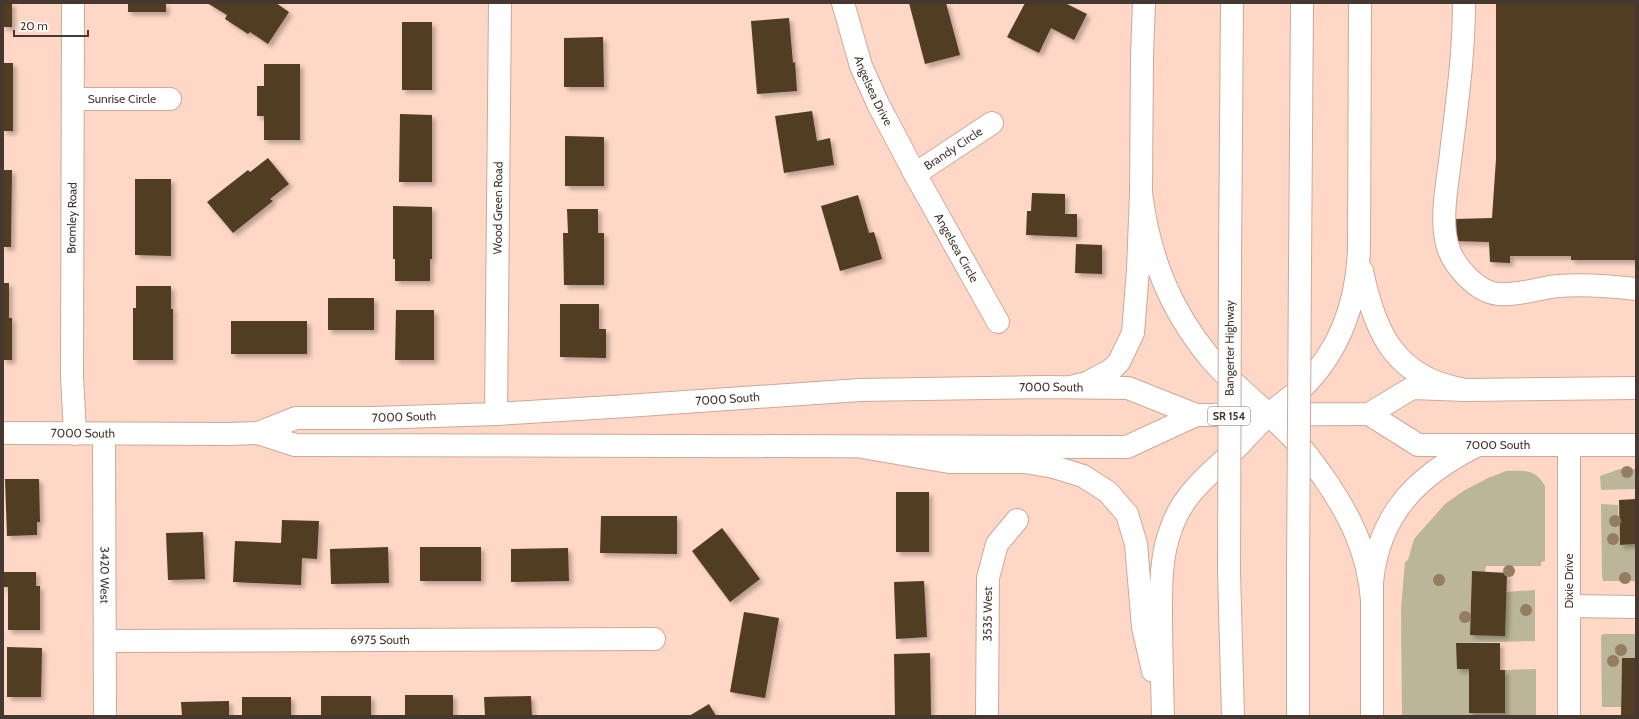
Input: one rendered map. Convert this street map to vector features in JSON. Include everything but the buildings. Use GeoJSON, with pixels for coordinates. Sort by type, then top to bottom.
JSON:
{"type":"FeatureCollection","features":[{"type":"Feature","properties":{"kind":"main road","name":"Bromley Road"},"geometry":{"type":"LineString","coordinates":[[73,3],[74,99],[72,376],[75,434]]}},
{"type":"Feature","properties":{"kind":"main road","name":"Wood Green Road"},"geometry":{"type":"LineString","coordinates":[[496,414],[500,3]]}},
{"type":"Feature","properties":{"kind":"main road","name":"Angelsea Drive"},"geometry":{"type":"LineString","coordinates":[[843,3],[861,66],[878,104],[915,174]]}},
{"type":"Feature","properties":{"kind":"main road"},"geometry":{"type":"LineString","coordinates":[[1071,387],[1087,383],[1111,370],[1119,362],[1133,333],[1138,270],[1141,193],[1144,3]]}},
{"type":"Feature","properties":{"kind":"main road","name":"Bangerter Highway"},"geometry":{"type":"LineString","coordinates":[[1232,3],[1228,572],[1233,716]]}},
{"type":"Feature","properties":{"kind":"main road"},"geometry":{"type":"LineString","coordinates":[[1298,716],[1302,3]]}},
{"type":"Feature","properties":{"kind":"main road"},"geometry":{"type":"LineString","coordinates":[[1163,716],[1161,595],[1164,551],[1171,528],[1181,507],[1193,490],[1269,414],[1303,387],[1314,375],[1334,346],[1349,314],[1355,293],[1359,250],[1360,3]]}},
{"type":"Feature","properties":{"kind":"main road"},"geometry":{"type":"LineString","coordinates":[[1464,3],[1464,43],[1446,200],[1444,230],[1451,258],[1473,282],[1488,291],[1498,294],[1556,286],[1582,285],[1611,286],[1636,290]]}},
{"type":"Feature","properties":{"kind":"main road","name":"Sunrise Circle"},"geometry":{"type":"LineString","coordinates":[[74,99],[170,99]]}},
{"type":"Feature","properties":{"kind":"main road","name":"Brandy Circle"},"geometry":{"type":"LineString","coordinates":[[915,174],[992,124]]}},
{"type":"Feature","properties":{"kind":"main road","name":"Angelsea Circle"},"geometry":{"type":"LineString","coordinates":[[915,174],[998,322]]}},
{"type":"Feature","properties":{"kind":"main road"},"geometry":{"type":"LineString","coordinates":[[1141,193],[1144,221],[1151,248],[1161,276],[1174,303],[1191,331],[1210,357],[1248,397],[1269,414],[1304,449],[1336,495],[1350,518],[1360,541],[1366,560],[1372,600]]}},
{"type":"Feature","properties":{"kind":"main road"},"geometry":{"type":"LineString","coordinates":[[1359,250],[1361,271],[1372,311],[1391,349],[1404,363],[1419,375],[1449,387],[1466,390]]}},
{"type":"Feature","properties":{"kind":"main road","name":"7000 South"},"geometry":{"type":"LineString","coordinates":[[258,433],[296,418],[374,418],[496,414],[860,390],[1071,387],[1128,388],[1196,415],[1369,414],[1418,445],[1636,445]]}},
{"type":"Feature","properties":{"kind":"main road"},"geometry":{"type":"LineString","coordinates":[[1369,414],[1412,388],[1466,390],[1636,388]]}},
{"type":"Feature","properties":{"kind":"main road","name":"7000 South"},"geometry":{"type":"LineString","coordinates":[[3,433],[258,433],[295,445],[1127,447],[1196,415]]}},
{"type":"Feature","properties":{"kind":"main road","name":"3420 West"},"geometry":{"type":"LineString","coordinates":[[104,434],[105,716]]}},
{"type":"Feature","properties":{"kind":"main road"},"geometry":{"type":"LineString","coordinates":[[1372,716],[1372,600],[1374,564],[1378,546],[1394,512],[1406,496],[1438,467],[1457,455],[1478,445]]}},
{"type":"Feature","properties":{"kind":"main road","name":"Dixie Drive"},"geometry":{"type":"LineString","coordinates":[[1569,445],[1569,716]]}},
{"type":"Feature","properties":{"kind":"main road"},"geometry":{"type":"LineString","coordinates":[[862,447],[949,462],[1024,462],[1054,467],[1083,476],[1108,492],[1127,514],[1134,537],[1138,559],[1143,627],[1148,653],[1163,694]]}},
{"type":"Feature","properties":{"kind":"main road","name":"3535 West"},"geometry":{"type":"LineString","coordinates":[[987,716],[988,578],[997,544],[1017,520]]}},
{"type":"Feature","properties":{"kind":"main road"},"geometry":{"type":"LineString","coordinates":[[1569,606],[1636,607]]}},
{"type":"Feature","properties":{"kind":"main road","name":"6975 South"},"geometry":{"type":"LineString","coordinates":[[105,641],[654,638]]}},
{"type":"Feature","properties":{"kind":"shaded area"},"geometry":{"type":"Polygon","coordinates":[[[1620,469],[1636,469],[1636,489],[1601,490],[1600,476],[1620,469]]]}},
{"type":"Feature","properties":{"kind":"shaded area"},"geometry":{"type":"Polygon","coordinates":[[[1506,471],[1524,471],[1533,473],[1545,486],[1545,561],[1541,562],[1541,566],[1486,566],[1485,572],[1472,572],[1470,635],[1506,592],[1535,590],[1535,641],[1457,643],[1457,668],[1469,669],[1469,713],[1505,713],[1505,670],[1536,669],[1536,716],[1402,716],[1401,608],[1405,562],[1408,560],[1414,539],[1445,504],[1465,490],[1488,478],[1506,471]]]}},
{"type":"Feature","properties":{"kind":"shaded area"},"geometry":{"type":"Polygon","coordinates":[[[1601,504],[1618,505],[1620,545],[1636,544],[1636,581],[1603,581],[1601,504]]]}},
{"type":"Feature","properties":{"kind":"shaded area"},"geometry":{"type":"Polygon","coordinates":[[[1603,634],[1636,634],[1636,658],[1622,659],[1621,707],[1602,707],[1601,636],[1603,634]]]}}]}
